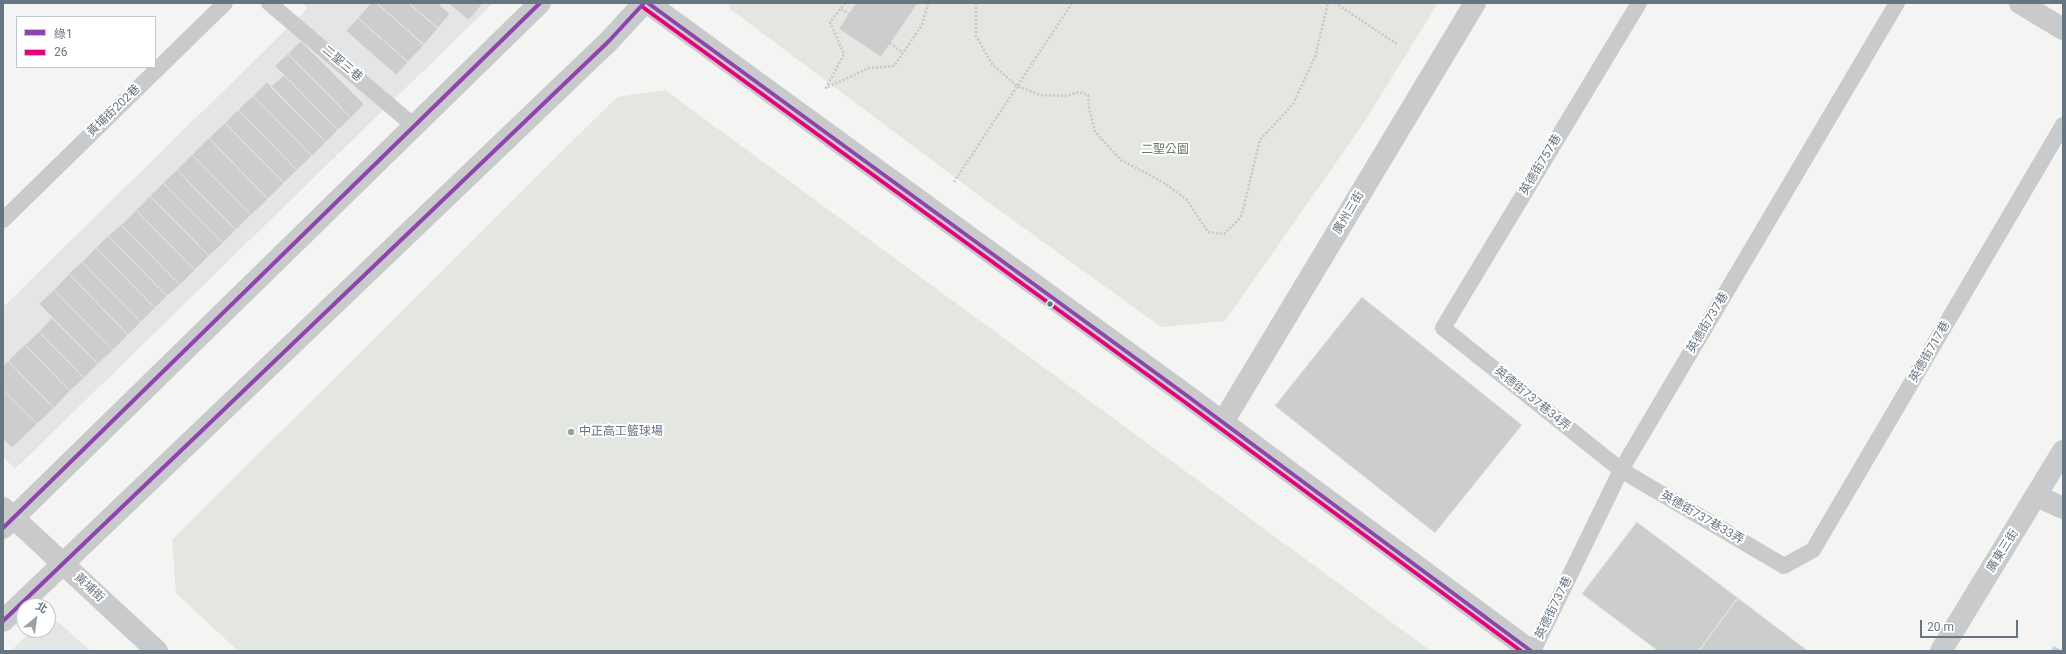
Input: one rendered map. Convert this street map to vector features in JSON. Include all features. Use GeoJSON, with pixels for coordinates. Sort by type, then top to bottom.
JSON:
{"type":"FeatureCollection","features":[{"type":"Feature","properties":{"kind":"street"},"geometry":{"type":"LineString","coordinates":[[7,518],[540,3]]}},
{"type":"Feature","properties":{"kind":"street"},"geometry":{"type":"LineString","coordinates":[[3,621],[604,47],[644,3]]}},
{"type":"Feature","properties":{"kind":"street"},"geometry":{"type":"LineString","coordinates":[[648,3],[1223,422],[1532,651]]}},
{"type":"Feature","properties":{"kind":"street","name":"廣州三街"},"geometry":{"type":"LineString","coordinates":[[1223,422],[1475,3]]}},
{"type":"Feature","properties":{"kind":"street"},"geometry":{"type":"LineString","coordinates":[[2020,3],[2063,29]]}},
{"type":"Feature","properties":{"kind":"street","name":"廣東三街"},"geometry":{"type":"LineString","coordinates":[[1941,651],[2037,496],[2063,451]]}},
{"type":"Feature","properties":{"kind":"street"},"geometry":{"type":"LineString","coordinates":[[2037,496],[2063,508]]}},
{"type":"Feature","properties":{"kind":"street","name":"黃埔街"},"geometry":{"type":"LineString","coordinates":[[7,518],[62,563],[157,651]]}},
{"type":"Feature","properties":{"kind":"lane","name":"黃埔街202巷"},"geometry":{"type":"LineString","coordinates":[[3,220],[225,3]]}},
{"type":"Feature","properties":{"kind":"lane","name":"二聖三巷"},"geometry":{"type":"LineString","coordinates":[[269,3],[414,126]]}},
{"type":"Feature","properties":{"kind":"lane","name":"英德街757巷"},"geometry":{"type":"LineString","coordinates":[[1443,328],[1639,3]]}},
{"type":"Feature","properties":{"kind":"lane","name":"英德街737巷"},"geometry":{"type":"LineString","coordinates":[[1532,651],[1621,470],[1897,3]]}},
{"type":"Feature","properties":{"kind":"lane","name":"英德街717巷"},"geometry":{"type":"LineString","coordinates":[[1784,566],[1813,550],[2063,125]]}},
{"type":"Feature","properties":{"kind":"lane","name":"英德街737巷34弄"},"geometry":{"type":"LineString","coordinates":[[1443,328],[1621,470]]}},
{"type":"Feature","properties":{"kind":"lane","name":"英德街737巷33弄"},"geometry":{"type":"LineString","coordinates":[[1621,470],[1784,566]]}},
{"type":"Feature","properties":{"kind":"path"},"geometry":{"type":"LineString","coordinates":[[845,3],[830,22],[844,54],[826,88],[869,68],[894,66],[922,25],[928,3]]}},
{"type":"Feature","properties":{"kind":"path"},"geometry":{"type":"LineString","coordinates":[[976,3],[976,36],[992,64],[1017,86],[1041,95],[1065,96],[1079,92],[1088,95],[1089,108],[1095,132],[1121,160],[1163,182],[1187,200],[1208,232],[1224,234],[1241,217],[1260,140],[1293,104],[1315,57],[1328,3]]}},
{"type":"Feature","properties":{"kind":"path"},"geometry":{"type":"LineString","coordinates":[[954,182],[1072,3]]}},
{"type":"Feature","properties":{"kind":"path"},"geometry":{"type":"LineString","coordinates":[[1336,3],[1396,44]]}},
{"type":"Feature","properties":{"kind":"path"},"geometry":{"type":"LineString","coordinates":[[841,9],[849,14]]}},
{"type":"Feature","properties":{"kind":"path"},"geometry":{"type":"LineString","coordinates":[[890,43],[903,53]]}},
{"type":"Feature","properties":{"kind":"shaded area"},"geometry":{"type":"Polygon","coordinates":[[[302,3],[493,3],[15,469],[3,457],[3,307],[308,8],[302,3]]]}},
{"type":"Feature","properties":{"kind":"shaded area"},"geometry":{"type":"Polygon","coordinates":[[[56,620],[91,651],[11,651],[24,638],[56,638],[56,620]]]}},
{"type":"Feature","properties":{"kind":"green space","name":"二聖公園"},"geometry":{"type":"Polygon","coordinates":[[[729,3],[1438,3],[1361,127],[1225,321],[1161,327],[981,197],[730,9],[729,3]]]}},
{"type":"Feature","properties":{"kind":"green space","name":"中正高工籃球場"},"geometry":{"type":"Polygon","coordinates":[[[665,90],[1431,651],[238,651],[176,593],[172,540],[617,97],[665,90]]]}},
{"type":"Feature","properties":{"kind":"building"},"geometry":{"type":"Polygon","coordinates":[[[371,3],[377,3],[424,45],[408,62],[358,18],[371,3]]]}},
{"type":"Feature","properties":{"kind":"building"},"geometry":{"type":"Polygon","coordinates":[[[377,3],[409,3],[438,28],[424,45],[377,3]]]}},
{"type":"Feature","properties":{"kind":"building"},"geometry":{"type":"Polygon","coordinates":[[[409,3],[438,3],[450,14],[438,28],[409,3]]]}},
{"type":"Feature","properties":{"kind":"building"},"geometry":{"type":"Polygon","coordinates":[[[448,3],[483,3],[469,20],[448,3]]]}},
{"type":"Feature","properties":{"kind":"building"},"geometry":{"type":"Polygon","coordinates":[[[856,3],[918,3],[881,57],[839,29],[856,3]]]}},
{"type":"Feature","properties":{"kind":"building"},"geometry":{"type":"Polygon","coordinates":[[[358,18],[408,62],[396,75],[346,31],[358,18]]]}},
{"type":"Feature","properties":{"kind":"building"},"geometry":{"type":"Polygon","coordinates":[[[301,41],[364,104],[351,118],[288,54],[301,41]]]}},
{"type":"Feature","properties":{"kind":"building"},"geometry":{"type":"Polygon","coordinates":[[[288,54],[351,118],[338,130],[275,66],[288,54]]]}},
{"type":"Feature","properties":{"kind":"building"},"geometry":{"type":"Polygon","coordinates":[[[284,75],[338,130],[326,142],[271,87],[284,75]]]}},
{"type":"Feature","properties":{"kind":"building"},"geometry":{"type":"Polygon","coordinates":[[[267,82],[326,142],[312,156],[253,96],[267,82]]]}},
{"type":"Feature","properties":{"kind":"building"},"geometry":{"type":"Polygon","coordinates":[[[253,96],[312,156],[297,170],[238,110],[253,96]]]}},
{"type":"Feature","properties":{"kind":"building"},"geometry":{"type":"Polygon","coordinates":[[[238,110],[297,170],[284,183],[225,123],[238,110]]]}},
{"type":"Feature","properties":{"kind":"building"},"geometry":{"type":"Polygon","coordinates":[[[225,123],[284,183],[268,199],[209,138],[225,123]]]}},
{"type":"Feature","properties":{"kind":"building"},"geometry":{"type":"Polygon","coordinates":[[[209,138],[268,199],[251,215],[192,155],[209,138]]]}},
{"type":"Feature","properties":{"kind":"building"},"geometry":{"type":"Polygon","coordinates":[[[192,155],[251,215],[236,230],[177,170],[192,155]]]}},
{"type":"Feature","properties":{"kind":"building"},"geometry":{"type":"Polygon","coordinates":[[[177,170],[236,230],[223,243],[163,183],[177,170]]]}},
{"type":"Feature","properties":{"kind":"building"},"geometry":{"type":"Polygon","coordinates":[[[163,183],[223,243],[209,256],[150,196],[163,183]]]}},
{"type":"Feature","properties":{"kind":"building"},"geometry":{"type":"Polygon","coordinates":[[[150,196],[209,256],[195,270],[136,210],[150,196]]]}},
{"type":"Feature","properties":{"kind":"building"},"geometry":{"type":"Polygon","coordinates":[[[136,210],[195,270],[180,285],[121,225],[136,210]]]}},
{"type":"Feature","properties":{"kind":"building"},"geometry":{"type":"Polygon","coordinates":[[[121,225],[180,285],[167,296],[108,236],[121,225]]]}},
{"type":"Feature","properties":{"kind":"building"},"geometry":{"type":"Polygon","coordinates":[[[108,236],[167,296],[155,308],[96,248],[108,236]]]}},
{"type":"Feature","properties":{"kind":"building"},"geometry":{"type":"Polygon","coordinates":[[[96,248],[155,308],[141,322],[82,262],[96,248]]]}},
{"type":"Feature","properties":{"kind":"building"},"geometry":{"type":"Polygon","coordinates":[[[82,262],[141,322],[128,335],[69,274],[82,262]]]}},
{"type":"Feature","properties":{"kind":"building"},"geometry":{"type":"Polygon","coordinates":[[[69,274],[128,335],[113,350],[54,290],[69,274]]]}},
{"type":"Feature","properties":{"kind":"building"},"geometry":{"type":"Polygon","coordinates":[[[54,290],[113,350],[98,364],[39,304],[54,290]]]}},
{"type":"Feature","properties":{"kind":"building"},"geometry":{"type":"Polygon","coordinates":[[[1362,297],[1522,425],[1435,533],[1275,406],[1362,297]]]}},
{"type":"Feature","properties":{"kind":"building"},"geometry":{"type":"Polygon","coordinates":[[[52,318],[98,364],[84,378],[39,332],[52,318]]]}},
{"type":"Feature","properties":{"kind":"building"},"geometry":{"type":"Polygon","coordinates":[[[39,332],[84,378],[70,391],[25,345],[39,332]]]}},
{"type":"Feature","properties":{"kind":"building"},"geometry":{"type":"Polygon","coordinates":[[[25,345],[70,391],[54,408],[8,361],[25,345]]]}},
{"type":"Feature","properties":{"kind":"building"},"geometry":{"type":"Polygon","coordinates":[[[8,361],[54,408],[37,424],[3,390],[3,366],[8,361]]]}},
{"type":"Feature","properties":{"kind":"building"},"geometry":{"type":"Polygon","coordinates":[[[3,390],[37,424],[12,448],[3,439],[3,390]]]}},
{"type":"Feature","properties":{"kind":"building"},"geometry":{"type":"Polygon","coordinates":[[[1637,522],[1738,598],[1699,651],[1658,651],[1582,594],[1637,522]]]}},
{"type":"Feature","properties":{"kind":"building"},"geometry":{"type":"Polygon","coordinates":[[[1738,598],[1808,651],[1699,651],[1738,598]]]}},
{"type":"Feature","properties":{"kind":"building"},"geometry":{"type":"Polygon","coordinates":[[[2054,646],[2063,651],[2051,651],[2054,646]]]}},
{"type":"Feature","properties":{"kind":"transit line","name":"綠1"},"geometry":{"type":"LineString","coordinates":[[3,528],[540,3]]}},
{"type":"Feature","properties":{"kind":"transit line","name":"綠1"},"geometry":{"type":"LineString","coordinates":[[3,621],[609,41],[644,3]]}},
{"type":"Feature","properties":{"kind":"transit line","name":"綠1"},"geometry":{"type":"LineString","coordinates":[[648,3],[1186,395],[1531,651]]}},
{"type":"Feature","properties":{"kind":"transit line","name":"26"},"geometry":{"type":"LineString","coordinates":[[644,8],[1182,400],[1521,651]]}},
{"type":"Feature","properties":{"kind":"place","name":"中正高工籃球場"},"geometry":{"type":"Point","coordinates":[571,432]}}]}
